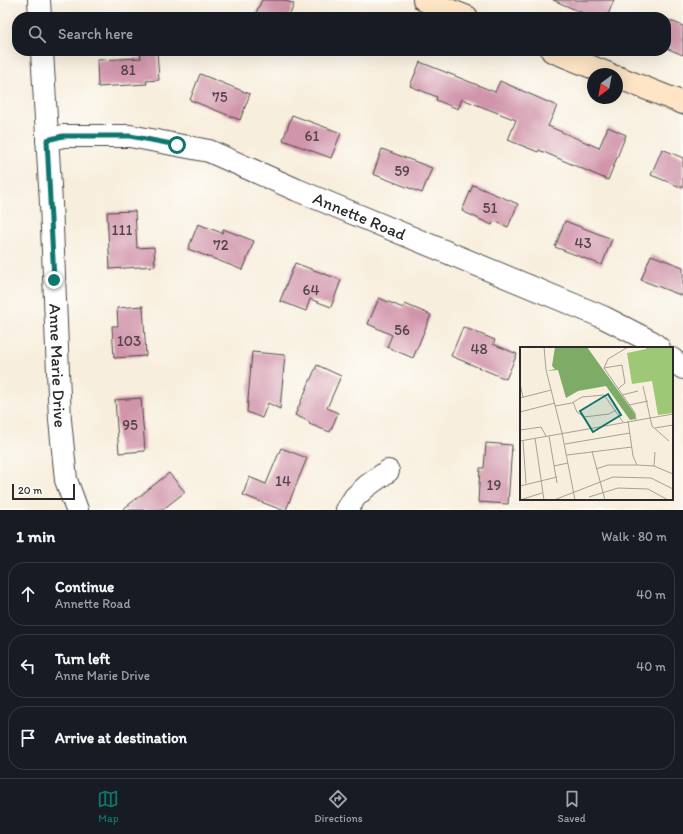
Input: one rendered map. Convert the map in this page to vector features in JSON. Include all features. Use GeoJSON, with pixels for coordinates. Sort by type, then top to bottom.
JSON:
{"type":"FeatureCollection","features":[{"type":"Feature","properties":{"kind":"main road"},"geometry":{"type":"LineString","coordinates":[[424,0],[454,12]]}},
{"type":"Feature","properties":{"kind":"main road"},"geometry":{"type":"LineString","coordinates":[[565,56],[595,68]]}},
{"type":"Feature","properties":{"kind":"main road"},"geometry":{"type":"LineString","coordinates":[[623,79],[683,103]]}},
{"type":"Feature","properties":{"kind":"street"},"geometry":{"type":"LineString","coordinates":[[38,0],[39,12]]}},
{"type":"Feature","properties":{"kind":"street","name":"Anne Marie Drive"},"geometry":{"type":"LineString","coordinates":[[42,56],[60,420],[66,480],[77,510]]}},
{"type":"Feature","properties":{"kind":"street","name":"Annette Road"},"geometry":{"type":"LineString","coordinates":[[47,140],[63,136],[130,136],[209,151],[297,190],[602,317],[652,342],[658,347]]}},
{"type":"Feature","properties":{"kind":"street"},"geometry":{"type":"LineString","coordinates":[[673,360],[683,368]]}},
{"type":"Feature","properties":{"kind":"street"},"geometry":{"type":"LineString","coordinates":[[348,510],[355,497],[367,486],[388,471]]}},
{"type":"Feature","properties":{"kind":"building"},"geometry":{"type":"Polygon","coordinates":[[[262,0],[284,0],[294,4],[291,12],[256,12],[262,0]]]}},
{"type":"Feature","properties":{"kind":"building"},"geometry":{"type":"Polygon","coordinates":[[[553,0],[614,0],[609,12],[581,12],[553,0]]]}},
{"type":"Feature","properties":{"kind":"building"},"geometry":{"type":"Polygon","coordinates":[[[671,21],[683,26],[683,55],[671,50],[671,21]]]}},
{"type":"Feature","properties":{"kind":"building"},"geometry":{"type":"Polygon","coordinates":[[[141,56],[157,56],[159,80],[146,81],[147,84],[98,87],[97,60],[141,58],[141,56]]]}},
{"type":"Feature","properties":{"kind":"building"},"geometry":{"type":"Polygon","coordinates":[[[420,62],[495,92],[500,81],[557,106],[548,126],[599,148],[608,127],[626,135],[608,180],[539,150],[538,152],[508,140],[516,120],[462,99],[458,109],[436,100],[437,97],[410,86],[420,62]]]}},
{"type":"Feature","properties":{"kind":"building"},"geometry":{"type":"Polygon","coordinates":[[[200,74],[250,94],[240,120],[190,100],[200,74]]]}},
{"type":"Feature","properties":{"kind":"building"},"geometry":{"type":"Polygon","coordinates":[[[292,115],[341,133],[331,158],[283,140],[292,115]]]}},
{"type":"Feature","properties":{"kind":"building"},"geometry":{"type":"Polygon","coordinates":[[[382,149],[432,168],[422,193],[373,174],[382,149]]]}},
{"type":"Feature","properties":{"kind":"building"},"geometry":{"type":"Polygon","coordinates":[[[662,149],[683,158],[683,188],[651,175],[662,149]]]}},
{"type":"Feature","properties":{"kind":"building"},"geometry":{"type":"Polygon","coordinates":[[[473,185],[518,204],[508,227],[494,221],[492,225],[462,211],[473,185]]]}},
{"type":"Feature","properties":{"kind":"building"},"geometry":{"type":"Polygon","coordinates":[[[135,211],[137,248],[154,247],[155,266],[110,269],[107,212],[135,211]]]}},
{"type":"Feature","properties":{"kind":"building"},"geometry":{"type":"Polygon","coordinates":[[[565,221],[612,239],[602,265],[555,247],[565,221]]]}},
{"type":"Feature","properties":{"kind":"building"},"geometry":{"type":"Polygon","coordinates":[[[198,224],[222,233],[223,229],[254,241],[243,270],[188,249],[198,224]]]}},
{"type":"Feature","properties":{"kind":"building"},"geometry":{"type":"Polygon","coordinates":[[[651,255],[683,267],[683,296],[641,280],[651,255]]]}},
{"type":"Feature","properties":{"kind":"building"},"geometry":{"type":"Polygon","coordinates":[[[295,263],[341,280],[331,307],[310,299],[306,311],[280,301],[295,263]]]}},
{"type":"Feature","properties":{"kind":"building"},"geometry":{"type":"Polygon","coordinates":[[[379,298],[403,308],[405,304],[431,315],[413,358],[387,347],[392,335],[368,324],[379,298]]]}},
{"type":"Feature","properties":{"kind":"building"},"geometry":{"type":"Polygon","coordinates":[[[143,306],[146,356],[114,358],[112,326],[118,326],[117,308],[143,306]]]}},
{"type":"Feature","properties":{"kind":"building"},"geometry":{"type":"Polygon","coordinates":[[[463,327],[495,340],[493,344],[517,354],[506,379],[451,356],[463,327]]]}},
{"type":"Feature","properties":{"kind":"building"},"geometry":{"type":"Polygon","coordinates":[[[252,352],[285,355],[280,409],[268,403],[262,418],[247,412],[252,352]]]}},
{"type":"Feature","properties":{"kind":"building"},"geometry":{"type":"Polygon","coordinates":[[[317,365],[341,376],[327,408],[338,413],[330,432],[309,424],[310,422],[295,415],[317,365]]]}},
{"type":"Feature","properties":{"kind":"building"},"geometry":{"type":"Polygon","coordinates":[[[141,398],[145,451],[119,453],[115,400],[141,398]]]}},
{"type":"Feature","properties":{"kind":"building"},"geometry":{"type":"Polygon","coordinates":[[[486,443],[512,445],[508,504],[478,502],[480,468],[484,468],[486,443]]]}},
{"type":"Feature","properties":{"kind":"building"},"geometry":{"type":"Polygon","coordinates":[[[281,448],[307,458],[286,510],[282,510],[243,495],[249,477],[266,484],[281,448]]]}},
{"type":"Feature","properties":{"kind":"building"},"geometry":{"type":"Polygon","coordinates":[[[169,473],[185,492],[162,510],[122,510],[169,473]]]}},
{"type":"Feature","properties":{"kind":"route"},"geometry":{"type":"LineString","coordinates":[[54,280],[47,140],[63,136],[130,136],[177,145]]}}]}
